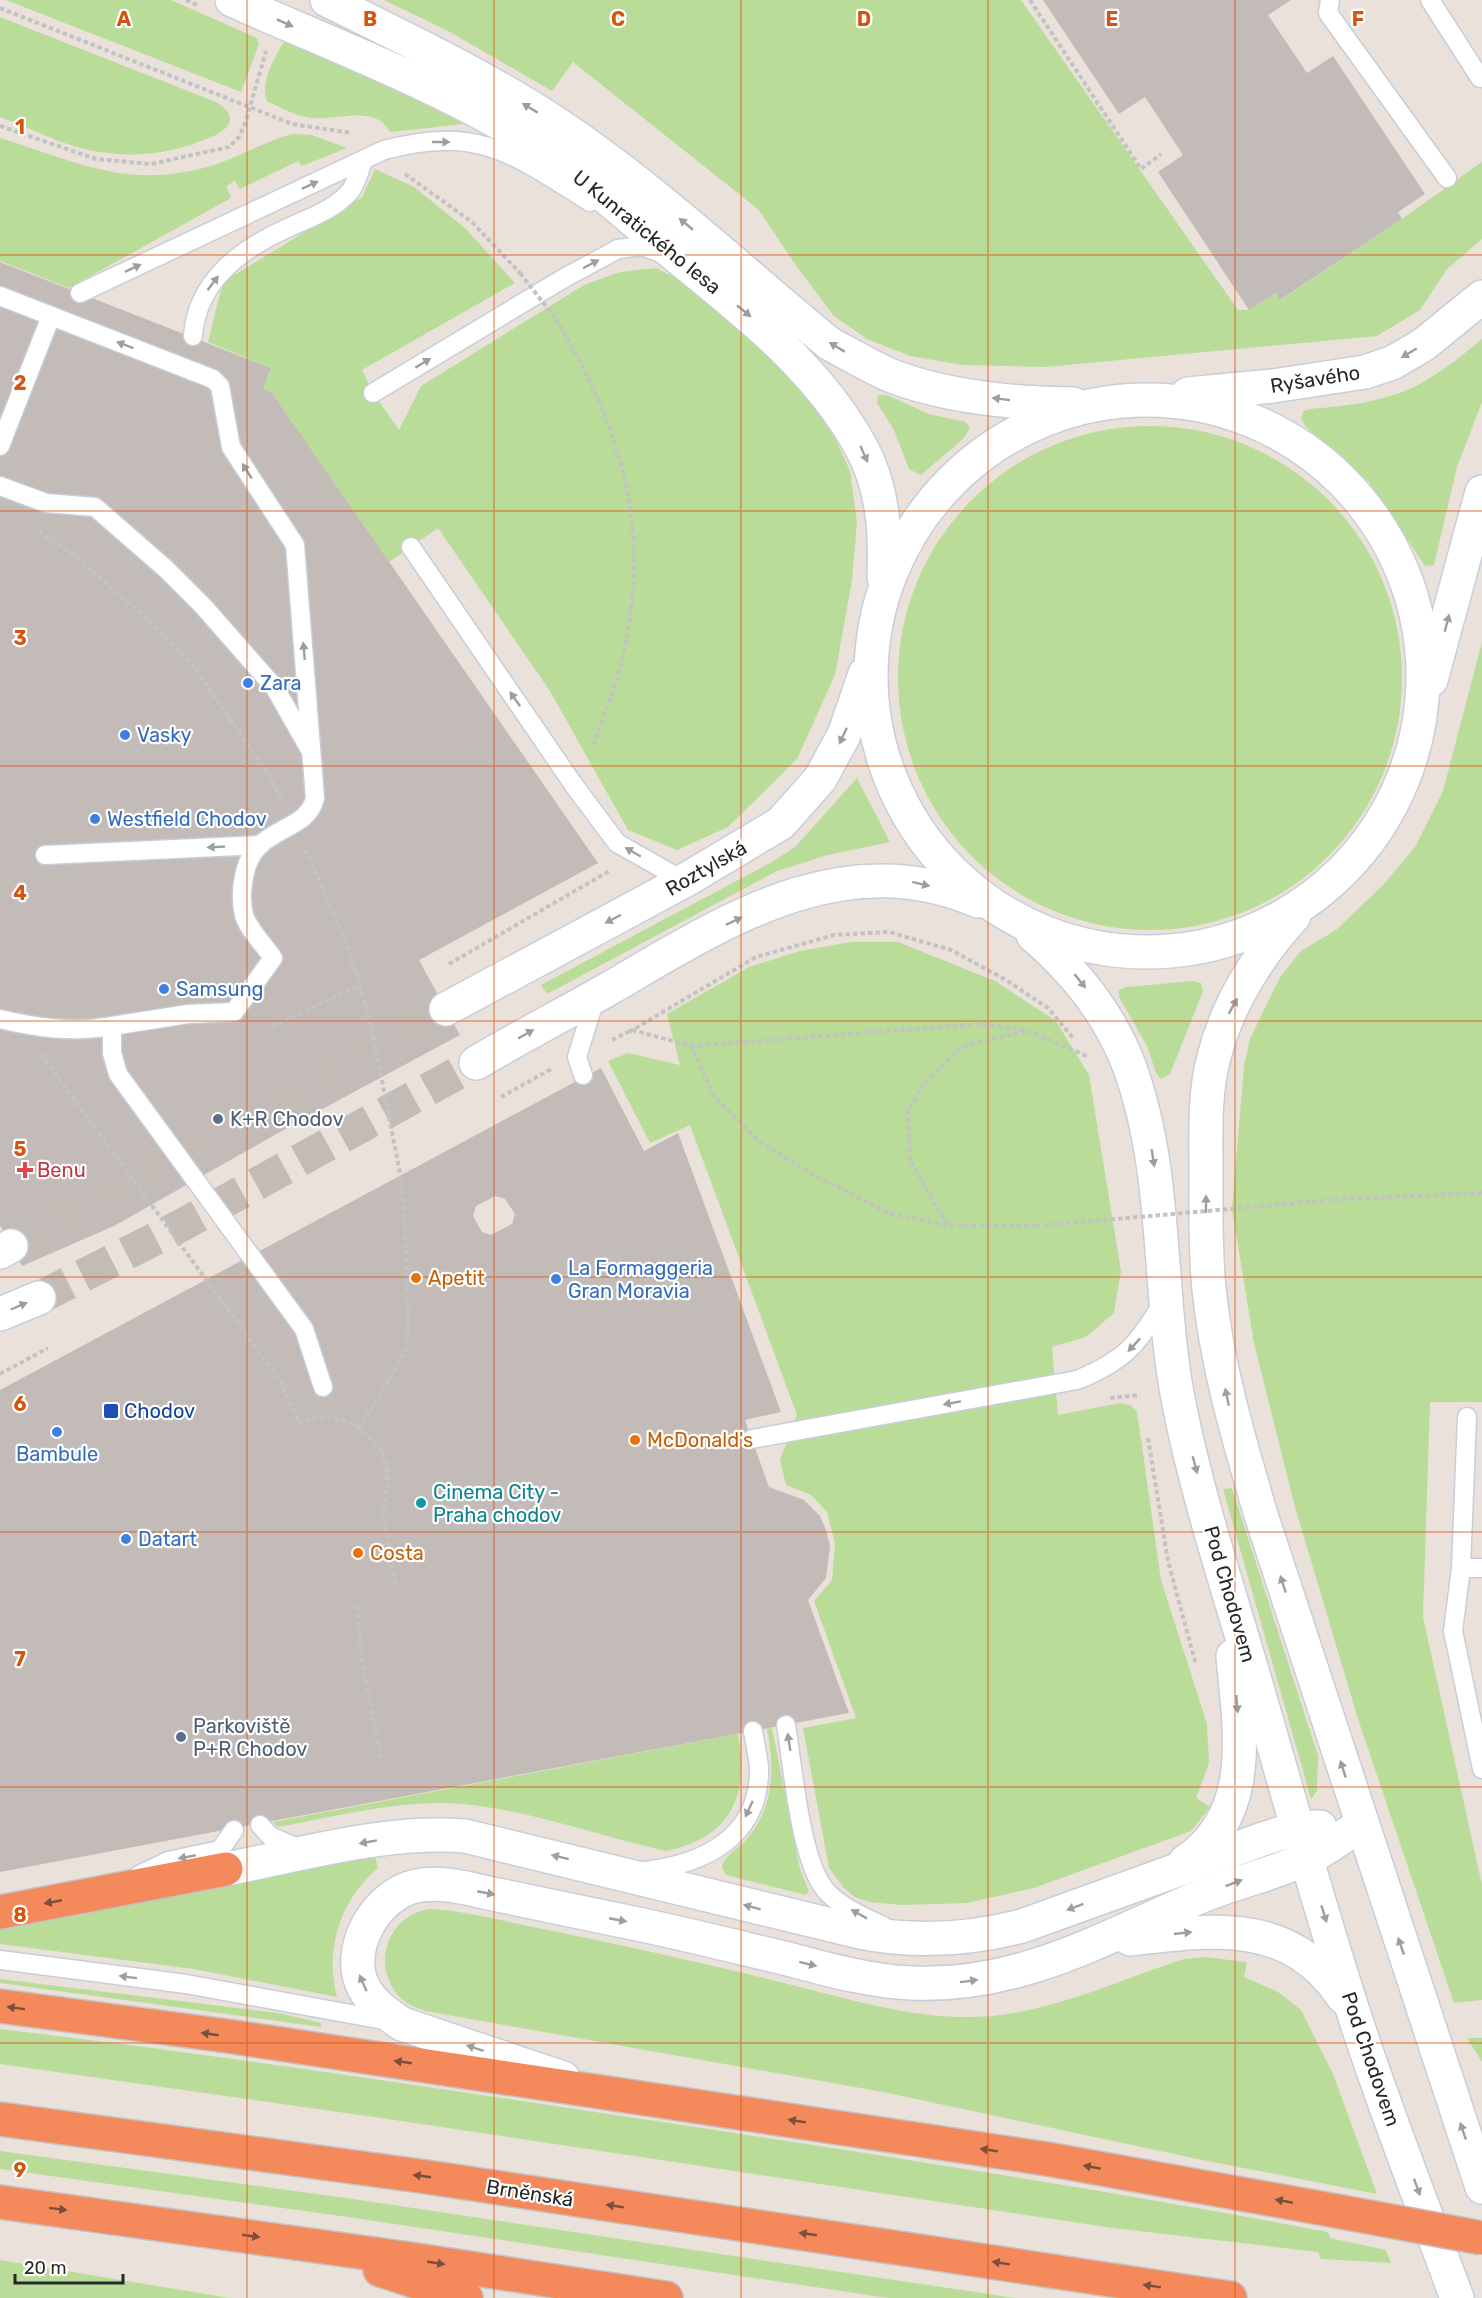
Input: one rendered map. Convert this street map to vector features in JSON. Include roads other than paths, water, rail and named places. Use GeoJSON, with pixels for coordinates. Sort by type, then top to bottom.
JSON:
{"type":"FeatureCollection","features":[{"type":"Feature","properties":{"kind":"highway"},"geometry":{"type":"LineString","coordinates":[[0,1912],[226,1869]]}},
{"type":"Feature","properties":{"kind":"highway"},"geometry":{"type":"LineString","coordinates":[[0,2006],[239,2038],[1047,2159],[1482,2238]]}},
{"type":"Feature","properties":{"kind":"highway","name":"Brněnská"},"geometry":{"type":"LineString","coordinates":[[0,2119],[427,2177],[1230,2298]]}},
{"type":"Feature","properties":{"kind":"highway"},"geometry":{"type":"LineString","coordinates":[[0,2202],[666,2298]]}},
{"type":"Feature","properties":{"kind":"highway"},"geometry":{"type":"LineString","coordinates":[[295,2243],[466,2298]]}},
{"type":"Feature","properties":{"kind":"main road","name":"U Kunratického lesa"},"geometry":{"type":"LineString","coordinates":[[232,0],[417,82],[518,133],[583,178],[754,320],[808,373],[834,404],[862,448],[879,489],[885,552],[876,627]]}},
{"type":"Feature","properties":{"kind":"main road","name":"U Kunratického lesa"},"geometry":{"type":"LineString","coordinates":[[327,0],[435,53],[555,123],[635,181],[831,344],[859,360],[889,375],[966,394],[1053,404],[1114,402]]}},
{"type":"Feature","properties":{"kind":"main road","name":"Ryšavého"},"geometry":{"type":"LineString","coordinates":[[1114,402],[1273,386],[1365,372],[1392,363],[1423,345],[1482,297]]}},
{"type":"Feature","properties":{"kind":"main road"},"geometry":{"type":"LineString","coordinates":[[876,627],[902,548],[921,517],[962,472],[994,446],[1023,429],[1071,411],[1114,402],[1182,402],[1248,419],[1294,442],[1321,462],[1352,491],[1390,545],[1410,592],[1417,621],[1423,680],[1415,740]]}},
{"type":"Feature","properties":{"kind":"main road"},"geometry":{"type":"LineString","coordinates":[[1482,492],[1415,740],[1401,783],[1382,819],[1360,850],[1282,929],[1263,955],[1229,1013],[1221,1034],[1213,1060],[1209,1098],[1206,1230],[1209,1287],[1217,1346],[1229,1404],[1261,1515],[1361,1825],[1482,2187]]}},
{"type":"Feature","properties":{"kind":"main road","name":"Roztylská"},"geometry":{"type":"LineString","coordinates":[[446,1009],[684,881],[781,823],[820,779],[855,707],[876,627]]}},
{"type":"Feature","properties":{"kind":"main road","name":"Pod Chodovem"},"geometry":{"type":"LineString","coordinates":[[876,627],[871,689],[875,727],[884,761],[897,795],[934,853],[955,875],[1070,969],[1103,1013],[1120,1044],[1145,1113],[1153,1154],[1179,1405],[1226,1583],[1354,2014],[1457,2298]]}},
{"type":"Feature","properties":{"kind":"main road"},"geometry":{"type":"LineString","coordinates":[[476,1064],[681,946],[772,902],[815,887],[878,879],[911,881],[971,897],[1070,942],[1115,951],[1162,952],[1222,942],[1255,930],[1290,912],[1324,888]]}},
{"type":"Feature","properties":{"kind":"main road"},"geometry":{"type":"LineString","coordinates":[[0,1314],[39,1298]]}},
{"type":"Feature","properties":{"kind":"main road"},"geometry":{"type":"LineString","coordinates":[[1167,1872],[1197,1854],[1206,1844],[1223,1817],[1238,1782],[1241,1746],[1226,1583]]}},
{"type":"Feature","properties":{"kind":"main road"},"geometry":{"type":"LineString","coordinates":[[226,1869],[398,1837],[440,1834],[489,1840],[879,1936],[912,1940],[946,1939],[1005,1930],[1060,1913],[1167,1872],[1302,1843],[1361,1825]]}},
{"type":"Feature","properties":{"kind":"main road"},"geometry":{"type":"LineString","coordinates":[[611,2093],[402,2024],[372,2001],[358,1975],[358,1959],[368,1925],[379,1908],[396,1894],[414,1887],[452,1886],[668,1930],[856,1976],[910,1983],[969,1981],[1020,1971],[1104,1942],[1302,1843]]}},
{"type":"Feature","properties":{"kind":"main road"},"geometry":{"type":"LineString","coordinates":[[1104,1942],[1206,1930],[1235,1932],[1258,1937],[1295,1952],[1323,1970],[1354,2014]]}},
{"type":"Feature","properties":{"kind":"lane"},"geometry":{"type":"LineString","coordinates":[[1330,0],[1328,13],[1446,178]]}},
{"type":"Feature","properties":{"kind":"lane"},"geometry":{"type":"LineString","coordinates":[[1431,0],[1480,78],[1482,76]]}},
{"type":"Feature","properties":{"kind":"lane"},"geometry":{"type":"LineString","coordinates":[[80,293],[363,160],[410,143],[460,142],[488,146],[509,153],[682,261]]}},
{"type":"Feature","properties":{"kind":"lane"},"geometry":{"type":"LineString","coordinates":[[193,336],[194,318],[200,301],[225,268],[248,248],[264,238],[319,214],[338,202],[351,190],[363,160]]}},
{"type":"Feature","properties":{"kind":"lane"},"geometry":{"type":"LineString","coordinates":[[373,393],[566,277],[618,249],[642,246],[682,261]]}},
{"type":"Feature","properties":{"kind":"lane"},"geometry":{"type":"LineString","coordinates":[[0,296],[213,379],[220,386],[231,447],[295,545],[312,752],[315,798],[313,806],[295,824],[260,844],[45,855]]}},
{"type":"Feature","properties":{"kind":"lane"},"geometry":{"type":"LineString","coordinates":[[0,446],[51,316]]}},
{"type":"Feature","properties":{"kind":"lane"},"geometry":{"type":"LineString","coordinates":[[0,486],[46,503],[94,507],[104,515],[166,569],[204,607],[275,688],[312,752]]}},
{"type":"Feature","properties":{"kind":"lane"},"geometry":{"type":"LineString","coordinates":[[411,547],[573,784],[617,843],[684,881]]}},
{"type":"Feature","properties":{"kind":"lane"},"geometry":{"type":"LineString","coordinates":[[0,1019],[42,1029],[84,1030],[188,1014],[234,1012],[273,958],[244,916],[243,881],[248,862],[260,844]]}},
{"type":"Feature","properties":{"kind":"lane"},"geometry":{"type":"LineString","coordinates":[[583,1075],[577,1057],[596,996]]}},
{"type":"Feature","properties":{"kind":"lane"},"geometry":{"type":"LineString","coordinates":[[112,1026],[112,1053],[118,1074],[304,1329],[323,1388]]}},
{"type":"Feature","properties":{"kind":"lane"},"geometry":{"type":"LineString","coordinates":[[752,1439],[1077,1380],[1100,1371],[1126,1353],[1145,1333],[1166,1296]]}},
{"type":"Feature","properties":{"kind":"lane"},"geometry":{"type":"LineString","coordinates":[[1467,1417],[1461,1568],[1453,1631],[1482,1769]]}},
{"type":"Feature","properties":{"kind":"lane"},"geometry":{"type":"LineString","coordinates":[[1461,1568],[1482,1568]]}},
{"type":"Feature","properties":{"kind":"lane"},"geometry":{"type":"LineString","coordinates":[[786,1725],[804,1833],[811,1863],[821,1883],[838,1901],[912,1940]]}},
{"type":"Feature","properties":{"kind":"lane"},"geometry":{"type":"LineString","coordinates":[[617,1871],[642,1872],[688,1863],[713,1853],[734,1834],[750,1810],[758,1786],[759,1767],[753,1731]]}},
{"type":"Feature","properties":{"kind":"lane"},"geometry":{"type":"LineString","coordinates":[[260,1825],[270,1836],[310,1853]]}},
{"type":"Feature","properties":{"kind":"lane"},"geometry":{"type":"LineString","coordinates":[[106,1892],[168,1861],[220,1850],[234,1830]]}},
{"type":"Feature","properties":{"kind":"lane"},"geometry":{"type":"LineString","coordinates":[[0,1960],[186,1984],[402,2024]]}},
{"type":"Feature","properties":{"kind":"tunnel"},"geometry":{"type":"LineString","coordinates":[[11,1246],[446,1009]]}},
{"type":"Feature","properties":{"kind":"tunnel"},"geometry":{"type":"LineString","coordinates":[[39,1298],[182,1225],[476,1063]]}},
{"type":"Feature","properties":{"kind":"place","name":"Zara"},"geometry":{"type":"Point","coordinates":[248,683]}},
{"type":"Feature","properties":{"kind":"place","name":"Vasky"},"geometry":{"type":"Point","coordinates":[125,735]}},
{"type":"Feature","properties":{"kind":"place","name":"Westfield Chodov"},"geometry":{"type":"Point","coordinates":[95,819]}},
{"type":"Feature","properties":{"kind":"place","name":"Samsung"},"geometry":{"type":"Point","coordinates":[164,989]}},
{"type":"Feature","properties":{"kind":"place","name":"K+R Chodov"},"geometry":{"type":"Point","coordinates":[218,1119]}},
{"type":"Feature","properties":{"kind":"place","name":"Benu"},"geometry":{"type":"Point","coordinates":[25,1170]}},
{"type":"Feature","properties":{"kind":"place","name":"Apetit"},"geometry":{"type":"Point","coordinates":[416,1278]}},
{"type":"Feature","properties":{"kind":"place","name":"La Formaggeria Gran Moravia"},"geometry":{"type":"Point","coordinates":[556,1279]}},
{"type":"Feature","properties":{"kind":"place","name":"Chodov"},"geometry":{"type":"Point","coordinates":[111,1411]}},
{"type":"Feature","properties":{"kind":"place","name":"Bambule"},"geometry":{"type":"Point","coordinates":[57,1432]}},
{"type":"Feature","properties":{"kind":"place","name":"McDonald's"},"geometry":{"type":"Point","coordinates":[635,1440]}},
{"type":"Feature","properties":{"kind":"place","name":"Cinema City - Praha chodov"},"geometry":{"type":"Point","coordinates":[421,1503]}},
{"type":"Feature","properties":{"kind":"place","name":"Datart"},"geometry":{"type":"Point","coordinates":[126,1539]}},
{"type":"Feature","properties":{"kind":"place","name":"Costa"},"geometry":{"type":"Point","coordinates":[358,1553]}},
{"type":"Feature","properties":{"kind":"place","name":"Parkoviště P+R Chodov"},"geometry":{"type":"Point","coordinates":[181,1737]}}]}
